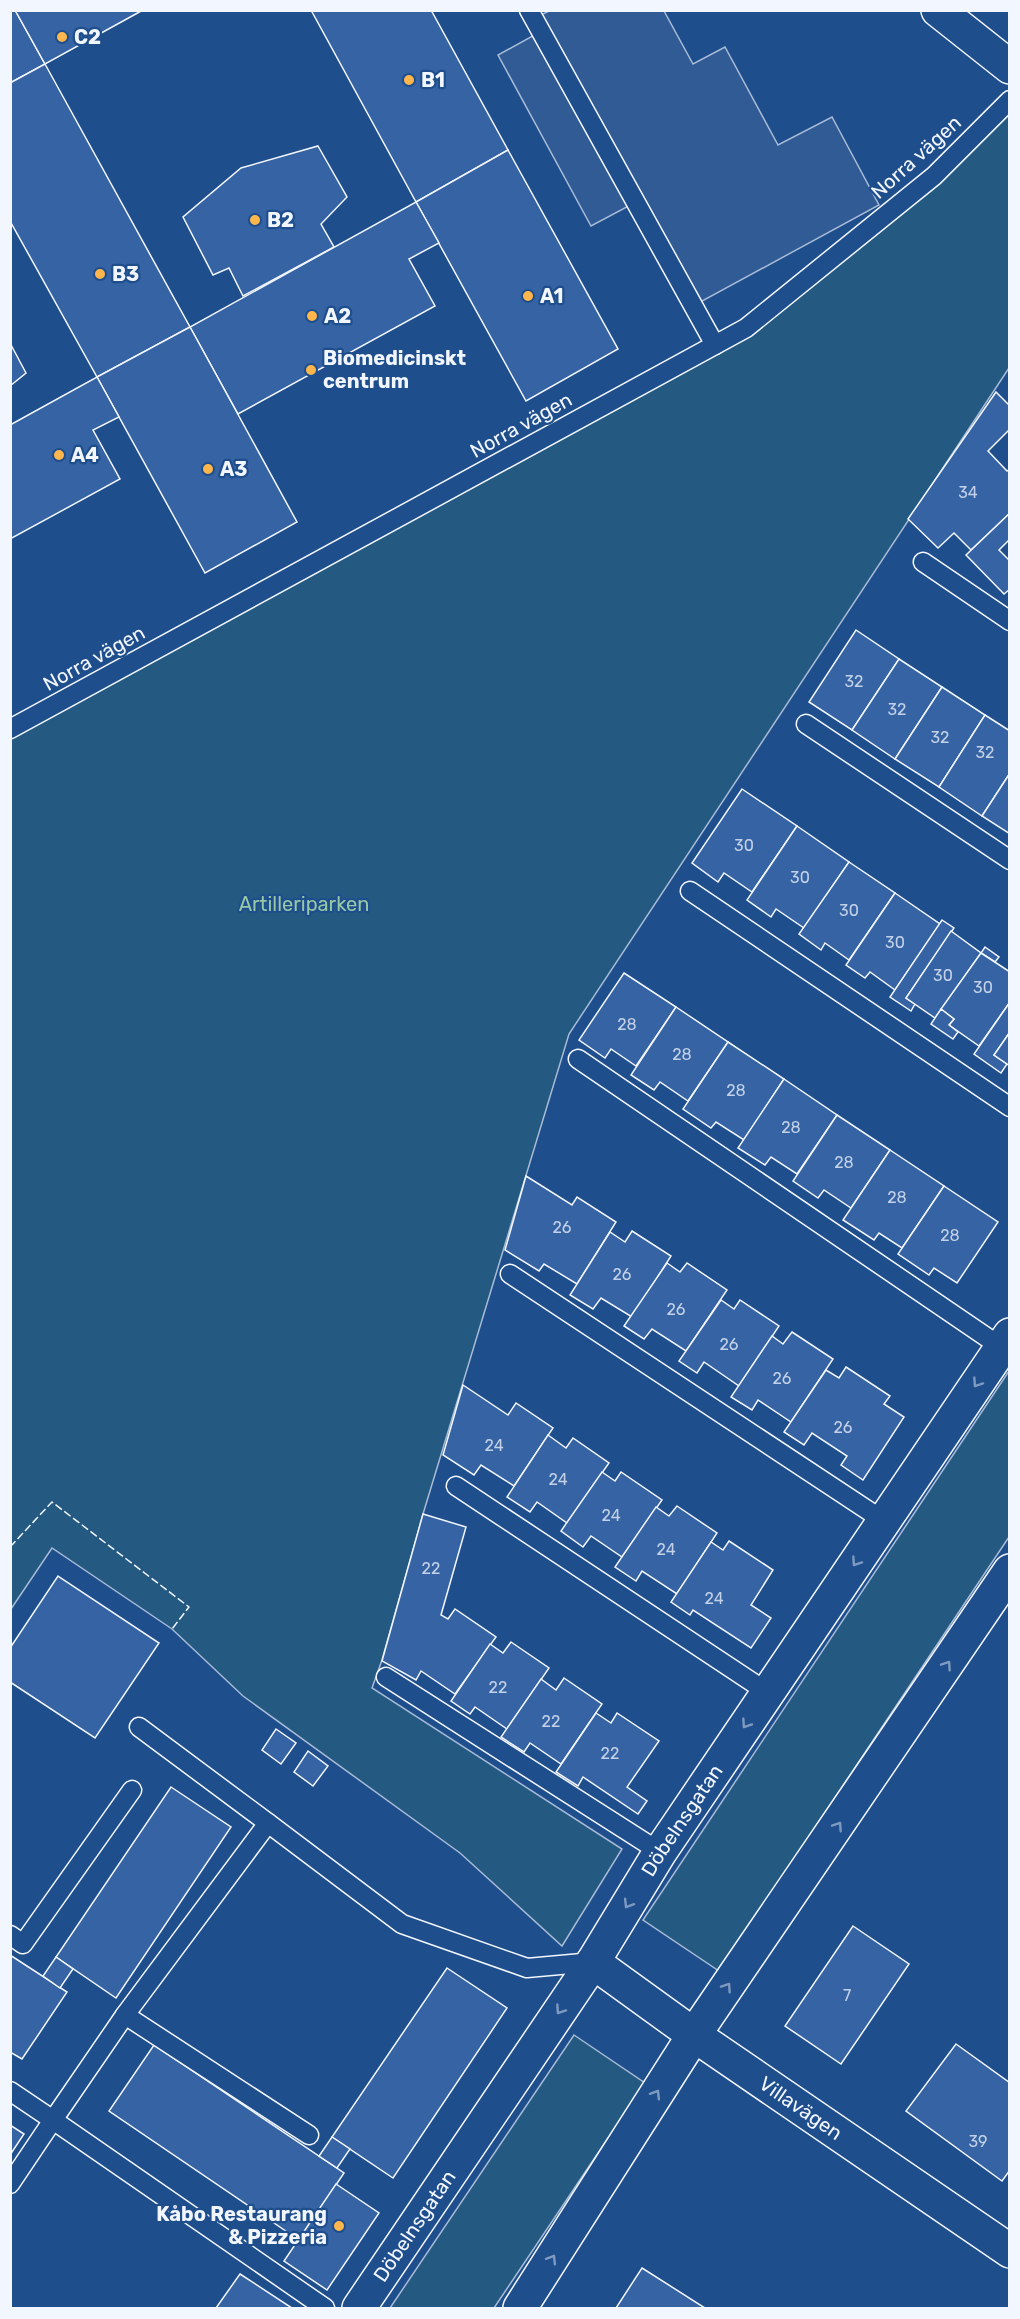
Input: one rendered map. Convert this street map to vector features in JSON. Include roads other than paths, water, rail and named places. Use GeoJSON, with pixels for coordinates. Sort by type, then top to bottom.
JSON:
{"type":"FeatureCollection","features":[{"type":"Feature","properties":{"kind":"street"},"geometry":{"type":"LineString","coordinates":[[938,10],[1010,67]]}},
{"type":"Feature","properties":{"kind":"street","name":"Döbelnsgatan"},"geometry":{"type":"LineString","coordinates":[[359,2308],[593,1962],[660,1852],[1005,1341]]}},
{"type":"Feature","properties":{"kind":"street"},"geometry":{"type":"LineString","coordinates":[[520,2308],[694,2035],[1010,1571]]}},
{"type":"Feature","properties":{"kind":"street","name":"Villavägen"},"geometry":{"type":"LineString","coordinates":[[593,1962],[694,2035],[1010,2251]]}},
{"type":"Feature","properties":{"kind":"lane"},"geometry":{"type":"LineString","coordinates":[[529,10],[715,345]]}},
{"type":"Feature","properties":{"kind":"lane","name":"Norra vägen"},"geometry":{"type":"LineString","coordinates":[[10,729],[746,328],[934,176],[1010,100]]}},
{"type":"Feature","properties":{"kind":"lane"},"geometry":{"type":"LineString","coordinates":[[923,562],[1010,621]]}},
{"type":"Feature","properties":{"kind":"lane"},"geometry":{"type":"LineString","coordinates":[[806,724],[1010,860]]}},
{"type":"Feature","properties":{"kind":"lane"},"geometry":{"type":"LineString","coordinates":[[690,891],[1010,1107]]}},
{"type":"Feature","properties":{"kind":"lane"},"geometry":{"type":"LineString","coordinates":[[578,1059],[1005,1341]]}},
{"type":"Feature","properties":{"kind":"lane"},"geometry":{"type":"LineString","coordinates":[[510,1274],[884,1521]]}},
{"type":"Feature","properties":{"kind":"lane"},"geometry":{"type":"LineString","coordinates":[[456,1486],[767,1692]]}},
{"type":"Feature","properties":{"kind":"lane"},"geometry":{"type":"LineString","coordinates":[[386,1677],[660,1852]]}},
{"type":"Feature","properties":{"kind":"lane"},"geometry":{"type":"LineString","coordinates":[[139,1727],[402,1924],[527,1968],[593,1962]]}},
{"type":"Feature","properties":{"kind":"lane"},"geometry":{"type":"LineString","coordinates":[[10,1935],[23,1944],[132,1790]]}},
{"type":"Feature","properties":{"kind":"lane"},"geometry":{"type":"LineString","coordinates":[[10,2184],[125,2015],[268,1823]]}},
{"type":"Feature","properties":{"kind":"lane"},"geometry":{"type":"LineString","coordinates":[[125,2015],[309,2135]]}},
{"type":"Feature","properties":{"kind":"lane"},"geometry":{"type":"LineString","coordinates":[[10,2091],[324,2308]]}},
{"type":"Feature","properties":{"kind":"place","name":"C2"},"geometry":{"type":"Point","coordinates":[62,37]}},
{"type":"Feature","properties":{"kind":"place","name":"B1"},"geometry":{"type":"Point","coordinates":[409,80]}},
{"type":"Feature","properties":{"kind":"place","name":"B2"},"geometry":{"type":"Point","coordinates":[255,220]}},
{"type":"Feature","properties":{"kind":"place","name":"B3"},"geometry":{"type":"Point","coordinates":[100,274]}},
{"type":"Feature","properties":{"kind":"place","name":"A1"},"geometry":{"type":"Point","coordinates":[528,296]}},
{"type":"Feature","properties":{"kind":"place","name":"A2"},"geometry":{"type":"Point","coordinates":[312,316]}},
{"type":"Feature","properties":{"kind":"place","name":"Biomedicinskt centrum"},"geometry":{"type":"Point","coordinates":[311,370]}},
{"type":"Feature","properties":{"kind":"place","name":"A4"},"geometry":{"type":"Point","coordinates":[59,455]}},
{"type":"Feature","properties":{"kind":"place","name":"A3"},"geometry":{"type":"Point","coordinates":[208,469]}},
{"type":"Feature","properties":{"kind":"place","name":"Kåbo Restaurang & Pizzeria"},"geometry":{"type":"Point","coordinates":[339,2226]}},
{"type":"Feature","properties":{"kind":"park label","name":"Artilleriparken"},"geometry":{"type":"Point","coordinates":[304,904]}}]}
